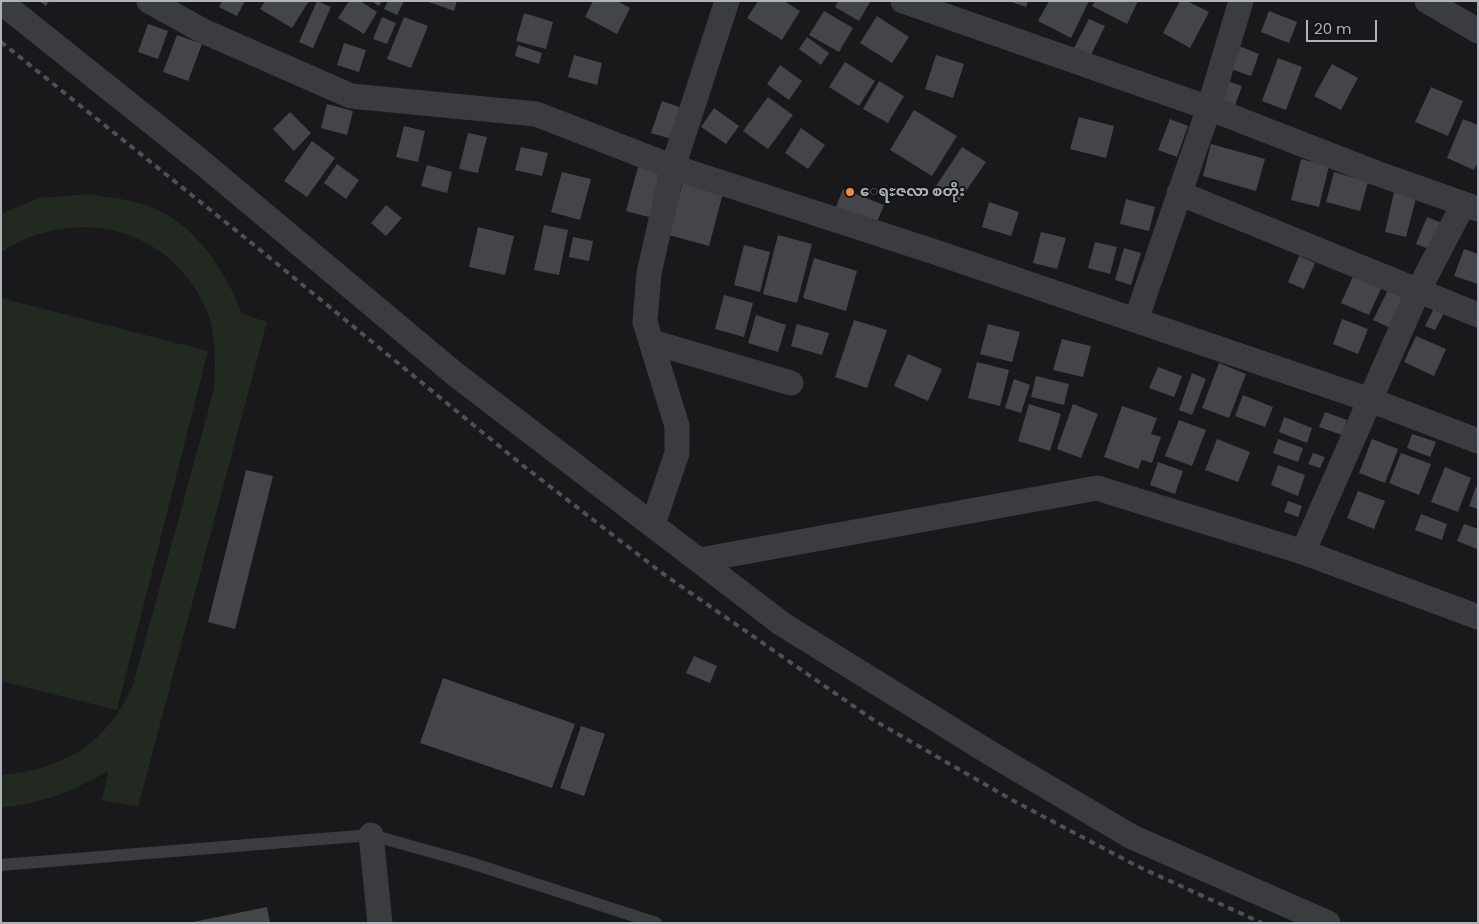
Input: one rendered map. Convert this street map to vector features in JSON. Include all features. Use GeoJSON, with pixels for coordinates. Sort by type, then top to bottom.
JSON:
{"type":"FeatureCollection","features":[{"type":"Feature","properties":{"kind":"street"},"geometry":{"type":"LineString","coordinates":[[149,1],[203,30],[351,96],[536,114],[673,167],[925,248],[1370,400],[1478,441]]}},
{"type":"Feature","properties":{"kind":"street"},"geometry":{"type":"LineString","coordinates":[[653,524],[677,453],[677,426],[645,322],[649,273],[673,167],[727,1]]}},
{"type":"Feature","properties":{"kind":"street"},"geometry":{"type":"LineString","coordinates":[[903,1],[1209,108],[1470,207],[1418,290],[1302,552]]}},
{"type":"Feature","properties":{"kind":"street"},"geometry":{"type":"LineString","coordinates":[[1136,320],[1209,108],[1241,1]]}},
{"type":"Feature","properties":{"kind":"street"},"geometry":{"type":"LineString","coordinates":[[1427,1],[1478,31]]}},
{"type":"Feature","properties":{"kind":"street"},"geometry":{"type":"LineString","coordinates":[[1,2],[199,160],[455,374],[782,624],[990,753],[1132,837],[1328,923]]}},
{"type":"Feature","properties":{"kind":"street"},"geometry":{"type":"LineString","coordinates":[[1179,193],[1478,315]]}},
{"type":"Feature","properties":{"kind":"street"},"geometry":{"type":"LineString","coordinates":[[652,342],[791,383]]}},
{"type":"Feature","properties":{"kind":"street"},"geometry":{"type":"LineString","coordinates":[[700,560],[1097,488],[1302,552],[1478,618]]}},
{"type":"Feature","properties":{"kind":"street"},"geometry":{"type":"LineString","coordinates":[[371,836],[380,923]]}},
{"type":"Feature","properties":{"kind":"lane"},"geometry":{"type":"LineString","coordinates":[[1,865],[371,836],[468,862],[656,923]]}},
{"type":"Feature","properties":{"kind":"shaded area"},"geometry":{"type":"Polygon","coordinates":[[[90,194],[146,205],[179,223],[206,249],[217,264],[227,280],[242,314],[267,322],[138,807],[102,800],[108,771],[70,790],[43,800],[1,807],[1,775],[44,767],[63,760],[81,750],[97,738],[111,723],[123,705],[133,685],[214,389],[215,358],[213,336],[209,315],[205,306],[188,279],[167,257],[143,241],[116,231],[88,227],[58,229],[29,238],[1,252],[1,214],[39,198],[90,194]]]}},
{"type":"Feature","properties":{"kind":"shaded area"},"geometry":{"type":"Polygon","coordinates":[[[1,298],[208,351],[117,710],[1,681],[1,298]]]}},
{"type":"Feature","properties":{"kind":"building"},"geometry":{"type":"Polygon","coordinates":[[[39,1],[49,1],[46,6],[39,1]]]}},
{"type":"Feature","properties":{"kind":"building"},"geometry":{"type":"Polygon","coordinates":[[[222,1],[245,1],[237,16],[219,7],[222,1]]]}},
{"type":"Feature","properties":{"kind":"building"},"geometry":{"type":"Polygon","coordinates":[[[265,1],[309,1],[292,28],[260,9],[265,1]]]}},
{"type":"Feature","properties":{"kind":"building"},"geometry":{"type":"Polygon","coordinates":[[[317,1],[331,7],[313,48],[299,42],[317,1]]]}},
{"type":"Feature","properties":{"kind":"building"},"geometry":{"type":"Polygon","coordinates":[[[349,1],[360,1],[377,12],[364,34],[338,18],[349,1]]]}},
{"type":"Feature","properties":{"kind":"building"},"geometry":{"type":"Polygon","coordinates":[[[371,1],[382,1],[379,6],[371,1]]]}},
{"type":"Feature","properties":{"kind":"building"},"geometry":{"type":"Polygon","coordinates":[[[388,1],[404,1],[397,15],[384,9],[388,1]]]}},
{"type":"Feature","properties":{"kind":"building"},"geometry":{"type":"Polygon","coordinates":[[[426,1],[457,1],[454,11],[426,1]]]}},
{"type":"Feature","properties":{"kind":"building"},"geometry":{"type":"Polygon","coordinates":[[[593,1],[617,1],[630,8],[617,34],[585,17],[593,1]]]}},
{"type":"Feature","properties":{"kind":"building"},"geometry":{"type":"Polygon","coordinates":[[[758,1],[784,1],[800,11],[782,40],[747,18],[758,1]]]}},
{"type":"Feature","properties":{"kind":"building"},"geometry":{"type":"Polygon","coordinates":[[[838,1],[870,2],[859,21],[835,7],[838,1]]]}},
{"type":"Feature","properties":{"kind":"building"},"geometry":{"type":"Polygon","coordinates":[[[1009,1],[1028,1],[1026,7],[1009,1]]]}},
{"type":"Feature","properties":{"kind":"building"},"geometry":{"type":"Polygon","coordinates":[[[1049,1],[1089,1],[1071,38],[1038,21],[1049,1]]]}},
{"type":"Feature","properties":{"kind":"building"},"geometry":{"type":"Polygon","coordinates":[[[1095,1],[1138,1],[1127,24],[1092,6],[1095,1]]]}},
{"type":"Feature","properties":{"kind":"building"},"geometry":{"type":"Polygon","coordinates":[[[1180,1],[1187,1],[1209,12],[1190,48],[1163,33],[1180,1]]]}},
{"type":"Feature","properties":{"kind":"building"},"geometry":{"type":"Polygon","coordinates":[[[824,11],[853,28],[839,52],[809,35],[824,11]]]}},
{"type":"Feature","properties":{"kind":"building"},"geometry":{"type":"Polygon","coordinates":[[[1269,11],[1297,22],[1289,43],[1261,32],[1269,11]]]}},
{"type":"Feature","properties":{"kind":"building"},"geometry":{"type":"Polygon","coordinates":[[[524,13],[553,22],[546,49],[516,41],[524,13]]]}},
{"type":"Feature","properties":{"kind":"building"},"geometry":{"type":"Polygon","coordinates":[[[877,16],[909,37],[892,63],[860,43],[877,16]]]}},
{"type":"Feature","properties":{"kind":"building"},"geometry":{"type":"Polygon","coordinates":[[[382,17],[396,23],[387,44],[373,39],[382,17]]]}},
{"type":"Feature","properties":{"kind":"building"},"geometry":{"type":"Polygon","coordinates":[[[404,17],[428,26],[411,68],[387,59],[404,17]]]}},
{"type":"Feature","properties":{"kind":"building"},"geometry":{"type":"Polygon","coordinates":[[[1089,19],[1105,26],[1089,59],[1073,50],[1089,19]]]}},
{"type":"Feature","properties":{"kind":"building"},"geometry":{"type":"Polygon","coordinates":[[[148,24],[168,31],[158,59],[138,52],[148,24]]]}},
{"type":"Feature","properties":{"kind":"building"},"geometry":{"type":"Polygon","coordinates":[[[177,35],[202,44],[188,81],[163,72],[177,35]]]}},
{"type":"Feature","properties":{"kind":"building"},"geometry":{"type":"Polygon","coordinates":[[[807,37],[829,53],[821,65],[799,49],[807,37]]]}},
{"type":"Feature","properties":{"kind":"building"},"geometry":{"type":"Polygon","coordinates":[[[344,43],[366,50],[359,72],[337,65],[344,43]]]}},
{"type":"Feature","properties":{"kind":"building"},"geometry":{"type":"Polygon","coordinates":[[[1234,44],[1259,54],[1251,76],[1225,67],[1234,44]]]}},
{"type":"Feature","properties":{"kind":"building"},"geometry":{"type":"Polygon","coordinates":[[[518,45],[542,53],[539,64],[515,56],[518,45]]]}},
{"type":"Feature","properties":{"kind":"building"},"geometry":{"type":"Polygon","coordinates":[[[574,55],[602,63],[597,85],[568,77],[574,55]]]}},
{"type":"Feature","properties":{"kind":"building"},"geometry":{"type":"Polygon","coordinates":[[[936,55],[964,64],[953,98],[925,89],[936,55]]]}},
{"type":"Feature","properties":{"kind":"building"},"geometry":{"type":"Polygon","coordinates":[[[1278,58],[1302,67],[1286,110],[1262,101],[1278,58]]]}},
{"type":"Feature","properties":{"kind":"building"},"geometry":{"type":"Polygon","coordinates":[[[845,62],[875,81],[859,106],[829,87],[845,62]]]}},
{"type":"Feature","properties":{"kind":"building"},"geometry":{"type":"Polygon","coordinates":[[[1332,64],[1358,78],[1341,110],[1314,96],[1332,64]]]}},
{"type":"Feature","properties":{"kind":"building"},"geometry":{"type":"Polygon","coordinates":[[[780,65],[802,81],[789,100],[767,84],[780,65]]]}},
{"type":"Feature","properties":{"kind":"building"},"geometry":{"type":"Polygon","coordinates":[[[879,81],[904,96],[888,123],[863,109],[879,81]]]}},
{"type":"Feature","properties":{"kind":"building"},"geometry":{"type":"Polygon","coordinates":[[[1227,81],[1242,86],[1233,111],[1219,106],[1227,81]]]}},
{"type":"Feature","properties":{"kind":"building"},"geometry":{"type":"Polygon","coordinates":[[[1431,87],[1463,101],[1448,136],[1415,122],[1431,87]]]}},
{"type":"Feature","properties":{"kind":"building"},"geometry":{"type":"Polygon","coordinates":[[[768,97],[793,115],[768,149],[743,131],[768,97]]]}},
{"type":"Feature","properties":{"kind":"building"},"geometry":{"type":"Polygon","coordinates":[[[662,101],[685,109],[675,140],[651,133],[662,101]]]}},
{"type":"Feature","properties":{"kind":"building"},"geometry":{"type":"Polygon","coordinates":[[[327,104],[353,111],[347,135],[321,128],[327,104]]]}},
{"type":"Feature","properties":{"kind":"building"},"geometry":{"type":"Polygon","coordinates":[[[714,108],[739,126],[726,144],[701,127],[714,108]]]}},
{"type":"Feature","properties":{"kind":"building"},"geometry":{"type":"Polygon","coordinates":[[[914,110],[957,136],[932,176],[890,150],[914,110]]]}},
{"type":"Feature","properties":{"kind":"building"},"geometry":{"type":"Polygon","coordinates":[[[290,112],[311,133],[294,151],[273,129],[290,112]]]}},
{"type":"Feature","properties":{"kind":"building"},"geometry":{"type":"Polygon","coordinates":[[[1079,117],[1114,126],[1106,158],[1070,149],[1079,117]]]}},
{"type":"Feature","properties":{"kind":"building"},"geometry":{"type":"Polygon","coordinates":[[[1170,119],[1188,126],[1177,157],[1158,150],[1170,119]]]}},
{"type":"Feature","properties":{"kind":"building"},"geometry":{"type":"Polygon","coordinates":[[[1463,119],[1478,125],[1478,162],[1474,170],[1447,158],[1463,119]]]}},
{"type":"Feature","properties":{"kind":"building"},"geometry":{"type":"Polygon","coordinates":[[[404,126],[425,131],[418,162],[396,157],[404,126]]]}},
{"type":"Feature","properties":{"kind":"building"},"geometry":{"type":"Polygon","coordinates":[[[801,128],[825,145],[808,169],[785,153],[801,128]]]}},
{"type":"Feature","properties":{"kind":"building"},"geometry":{"type":"Polygon","coordinates":[[[468,133],[487,137],[478,173],[459,169],[468,133]]]}},
{"type":"Feature","properties":{"kind":"building"},"geometry":{"type":"Polygon","coordinates":[[[312,141],[335,158],[307,197],[284,181],[312,141]]]}},
{"type":"Feature","properties":{"kind":"building"},"geometry":{"type":"Polygon","coordinates":[[[1211,144],[1265,159],[1256,191],[1203,176],[1211,144]]]}},
{"type":"Feature","properties":{"kind":"building"},"geometry":{"type":"Polygon","coordinates":[[[521,147],[548,153],[542,176],[515,170],[521,147]]]}},
{"type":"Feature","properties":{"kind":"building"},"geometry":{"type":"Polygon","coordinates":[[[962,147],[986,162],[959,201],[936,186],[962,147]]]}},
{"type":"Feature","properties":{"kind":"building"},"geometry":{"type":"Polygon","coordinates":[[[1301,159],[1329,166],[1319,207],[1291,200],[1301,159]]]}},
{"type":"Feature","properties":{"kind":"building"},"geometry":{"type":"Polygon","coordinates":[[[337,164],[359,180],[346,199],[324,183],[337,164]]]}},
{"type":"Feature","properties":{"kind":"building"},"geometry":{"type":"Polygon","coordinates":[[[427,165],[452,172],[447,193],[421,186],[427,165]]]}},
{"type":"Feature","properties":{"kind":"building"},"geometry":{"type":"Polygon","coordinates":[[[638,167],[667,174],[656,219],[626,211],[638,167]]]}},
{"type":"Feature","properties":{"kind":"building"},"geometry":{"type":"Polygon","coordinates":[[[562,172],[591,179],[580,220],[551,212],[562,172]]]}},
{"type":"Feature","properties":{"kind":"building"},"geometry":{"type":"Polygon","coordinates":[[[1334,172],[1368,182],[1360,211],[1326,202],[1334,172]]]}},
{"type":"Feature","properties":{"kind":"building"},"geometry":{"type":"Polygon","coordinates":[[[683,182],[723,193],[709,246],[669,235],[683,182]]]}},
{"type":"Feature","properties":{"kind":"building"},"geometry":{"type":"Polygon","coordinates":[[[843,189],[884,205],[875,227],[834,212],[843,189]]]}},
{"type":"Feature","properties":{"kind":"building"},"geometry":{"type":"Polygon","coordinates":[[[1394,192],[1416,198],[1406,237],[1385,232],[1394,192]]]}},
{"type":"Feature","properties":{"kind":"building"},"geometry":{"type":"Polygon","coordinates":[[[1126,199],[1155,207],[1149,231],[1120,224],[1126,199]]]}},
{"type":"Feature","properties":{"kind":"building"},"geometry":{"type":"Polygon","coordinates":[[[989,202],[1019,212],[1011,236],[982,227],[989,202]]]}},
{"type":"Feature","properties":{"kind":"building"},"geometry":{"type":"Polygon","coordinates":[[[386,205],[402,218],[386,236],[371,223],[386,205]]]}},
{"type":"Feature","properties":{"kind":"building"},"geometry":{"type":"Polygon","coordinates":[[[1427,217],[1445,224],[1434,251],[1416,244],[1427,217]]]}},
{"type":"Feature","properties":{"kind":"building"},"geometry":{"type":"Polygon","coordinates":[[[544,225],[568,230],[559,275],[534,270],[544,225]]]}},
{"type":"Feature","properties":{"kind":"building"},"geometry":{"type":"Polygon","coordinates":[[[478,227],[514,236],[505,275],[469,267],[478,227]]]}},
{"type":"Feature","properties":{"kind":"building"},"geometry":{"type":"Polygon","coordinates":[[[1041,232],[1066,238],[1057,269],[1033,263],[1041,232]]]}},
{"type":"Feature","properties":{"kind":"building"},"geometry":{"type":"Polygon","coordinates":[[[778,235],[812,244],[797,303],[763,294],[778,235]]]}},
{"type":"Feature","properties":{"kind":"building"},"geometry":{"type":"Polygon","coordinates":[[[573,237],[593,241],[589,261],[569,257],[573,237]]]}},
{"type":"Feature","properties":{"kind":"building"},"geometry":{"type":"Polygon","coordinates":[[[1095,242],[1117,247],[1110,274],[1088,268],[1095,242]]]}},
{"type":"Feature","properties":{"kind":"building"},"geometry":{"type":"Polygon","coordinates":[[[744,245],[770,252],[760,292],[734,285],[744,245]]]}},
{"type":"Feature","properties":{"kind":"building"},"geometry":{"type":"Polygon","coordinates":[[[1124,248],[1141,253],[1131,285],[1115,280],[1124,248]]]}},
{"type":"Feature","properties":{"kind":"building"},"geometry":{"type":"Polygon","coordinates":[[[1464,249],[1478,254],[1478,284],[1454,276],[1464,249]]]}},
{"type":"Feature","properties":{"kind":"building"},"geometry":{"type":"Polygon","coordinates":[[[1299,256],[1315,263],[1304,289],[1288,282],[1299,256]]]}},
{"type":"Feature","properties":{"kind":"building"},"geometry":{"type":"Polygon","coordinates":[[[814,258],[857,271],[846,311],[803,298],[814,258]]]}},
{"type":"Feature","properties":{"kind":"building"},"geometry":{"type":"Polygon","coordinates":[[[1356,270],[1384,282],[1369,315],[1341,303],[1356,270]]]}},
{"type":"Feature","properties":{"kind":"building"},"geometry":{"type":"Polygon","coordinates":[[[1388,290],[1410,301],[1395,330],[1373,320],[1388,290]]]}},
{"type":"Feature","properties":{"kind":"building"},"geometry":{"type":"Polygon","coordinates":[[[724,295],[753,303],[744,337],[715,329],[724,295]]]}},
{"type":"Feature","properties":{"kind":"building"},"geometry":{"type":"Polygon","coordinates":[[[1434,308],[1444,313],[1435,330],[1425,326],[1434,308]]]}},
{"type":"Feature","properties":{"kind":"building"},"geometry":{"type":"Polygon","coordinates":[[[756,315],[786,325],[778,352],[748,343],[756,315]]]}},
{"type":"Feature","properties":{"kind":"building"},"geometry":{"type":"Polygon","coordinates":[[[1342,319],[1368,329],[1358,354],[1333,344],[1342,319]]]}},
{"type":"Feature","properties":{"kind":"building"},"geometry":{"type":"Polygon","coordinates":[[[854,320],[887,330],[867,388],[835,377],[854,320]]]}},
{"type":"Feature","properties":{"kind":"building"},"geometry":{"type":"Polygon","coordinates":[[[797,324],[829,333],[822,355],[791,346],[797,324]]]}},
{"type":"Feature","properties":{"kind":"building"},"geometry":{"type":"Polygon","coordinates":[[[988,324],[1020,332],[1012,362],[980,354],[988,324]]]}},
{"type":"Feature","properties":{"kind":"building"},"geometry":{"type":"Polygon","coordinates":[[[1416,336],[1446,349],[1434,376],[1404,362],[1416,336]]]}},
{"type":"Feature","properties":{"kind":"building"},"geometry":{"type":"Polygon","coordinates":[[[1062,339],[1091,346],[1083,377],[1053,370],[1062,339]]]}},
{"type":"Feature","properties":{"kind":"building"},"geometry":{"type":"Polygon","coordinates":[[[908,354],[942,369],[928,401],[894,386],[908,354]]]}},
{"type":"Feature","properties":{"kind":"building"},"geometry":{"type":"Polygon","coordinates":[[[977,362],[1009,370],[1000,406],[968,398],[977,362]]]}},
{"type":"Feature","properties":{"kind":"building"},"geometry":{"type":"Polygon","coordinates":[[[1219,363],[1246,374],[1229,418],[1202,408],[1219,363]]]}},
{"type":"Feature","properties":{"kind":"building"},"geometry":{"type":"Polygon","coordinates":[[[1158,367],[1182,376],[1174,397],[1149,388],[1158,367]]]}},
{"type":"Feature","properties":{"kind":"building"},"geometry":{"type":"Polygon","coordinates":[[[1192,373],[1206,379],[1192,415],[1179,410],[1192,373]]]}},
{"type":"Feature","properties":{"kind":"building"},"geometry":{"type":"Polygon","coordinates":[[[1036,376],[1069,384],[1064,405],[1031,397],[1036,376]]]}},
{"type":"Feature","properties":{"kind":"building"},"geometry":{"type":"Polygon","coordinates":[[[1014,379],[1030,385],[1021,413],[1005,408],[1014,379]]]}},
{"type":"Feature","properties":{"kind":"building"},"geometry":{"type":"Polygon","coordinates":[[[1243,395],[1273,407],[1265,427],[1235,416],[1243,395]]]}},
{"type":"Feature","properties":{"kind":"building"},"geometry":{"type":"Polygon","coordinates":[[[1029,404],[1061,414],[1050,451],[1018,441],[1029,404]]]}},
{"type":"Feature","properties":{"kind":"building"},"geometry":{"type":"Polygon","coordinates":[[[1073,404],[1098,414],[1081,458],[1057,449],[1073,404]]]}},
{"type":"Feature","properties":{"kind":"building"},"geometry":{"type":"Polygon","coordinates":[[[1122,406],[1157,418],[1151,434],[1161,437],[1152,463],[1142,460],[1138,469],[1104,457],[1122,406]]]}},
{"type":"Feature","properties":{"kind":"building"},"geometry":{"type":"Polygon","coordinates":[[[1325,412],[1347,420],[1342,435],[1319,427],[1325,412]]]}},
{"type":"Feature","properties":{"kind":"building"},"geometry":{"type":"Polygon","coordinates":[[[1284,417],[1312,428],[1307,443],[1279,432],[1284,417]]]}},
{"type":"Feature","properties":{"kind":"building"},"geometry":{"type":"Polygon","coordinates":[[[1179,420],[1206,430],[1192,466],[1165,456],[1179,420]]]}},
{"type":"Feature","properties":{"kind":"building"},"geometry":{"type":"Polygon","coordinates":[[[1412,434],[1436,442],[1430,457],[1407,448],[1412,434]]]}},
{"type":"Feature","properties":{"kind":"building"},"geometry":{"type":"Polygon","coordinates":[[[1217,439],[1250,452],[1238,482],[1205,470],[1217,439]]]}},
{"type":"Feature","properties":{"kind":"building"},"geometry":{"type":"Polygon","coordinates":[[[1278,439],[1303,448],[1298,462],[1273,453],[1278,439]]]}},
{"type":"Feature","properties":{"kind":"building"},"geometry":{"type":"Polygon","coordinates":[[[1372,439],[1398,449],[1385,483],[1359,473],[1372,439]]]}},
{"type":"Feature","properties":{"kind":"building"},"geometry":{"type":"Polygon","coordinates":[[[1313,453],[1325,457],[1320,468],[1308,464],[1313,453]]]}},
{"type":"Feature","properties":{"kind":"building"},"geometry":{"type":"Polygon","coordinates":[[[1401,453],[1431,464],[1419,495],[1389,483],[1401,453]]]}},
{"type":"Feature","properties":{"kind":"building"},"geometry":{"type":"Polygon","coordinates":[[[1158,462],[1183,471],[1175,494],[1150,485],[1158,462]]]}},
{"type":"Feature","properties":{"kind":"building"},"geometry":{"type":"Polygon","coordinates":[[[1278,465],[1305,475],[1298,496],[1271,485],[1278,465]]]}},
{"type":"Feature","properties":{"kind":"building"},"geometry":{"type":"Polygon","coordinates":[[[1445,467],[1471,478],[1458,512],[1431,502],[1445,467]]]}},
{"type":"Feature","properties":{"kind":"building"},"geometry":{"type":"Polygon","coordinates":[[[246,470],[273,476],[235,629],[208,622],[246,470]]]}},
{"type":"Feature","properties":{"kind":"building"},"geometry":{"type":"Polygon","coordinates":[[[1476,487],[1478,488],[1478,509],[1469,506],[1476,487]]]}},
{"type":"Feature","properties":{"kind":"building"},"geometry":{"type":"Polygon","coordinates":[[[1358,491],[1385,501],[1374,529],[1347,518],[1358,491]]]}},
{"type":"Feature","properties":{"kind":"building"},"geometry":{"type":"Polygon","coordinates":[[[1288,501],[1302,506],[1298,517],[1284,512],[1288,501]]]}},
{"type":"Feature","properties":{"kind":"building"},"geometry":{"type":"Polygon","coordinates":[[[1421,514],[1447,524],[1442,540],[1415,530],[1421,514]]]}},
{"type":"Feature","properties":{"kind":"building"},"geometry":{"type":"Polygon","coordinates":[[[1464,524],[1478,529],[1477,549],[1457,541],[1464,524]]]}},
{"type":"Feature","properties":{"kind":"building"},"geometry":{"type":"Polygon","coordinates":[[[694,656],[717,666],[710,683],[686,673],[694,656]]]}},
{"type":"Feature","properties":{"kind":"building"},"geometry":{"type":"Polygon","coordinates":[[[443,678],[575,724],[552,788],[420,743],[443,678]]]}},
{"type":"Feature","properties":{"kind":"building"},"geometry":{"type":"Polygon","coordinates":[[[581,726],[605,734],[584,796],[560,788],[581,726]]]}},
{"type":"Feature","properties":{"kind":"building"},"geometry":{"type":"Polygon","coordinates":[[[267,907],[270,923],[193,923],[193,922],[267,907]]]}},
{"type":"Feature","properties":{"kind":"railway"},"geometry":{"type":"LineString","coordinates":[[1,42],[254,245],[521,464],[662,573],[875,721],[1014,801],[1137,866],[1262,923]]}},
{"type":"Feature","properties":{"kind":"place","name":"ေရႊဇလာ စတိုး"},"geometry":{"type":"Point","coordinates":[850,192]}}]}
